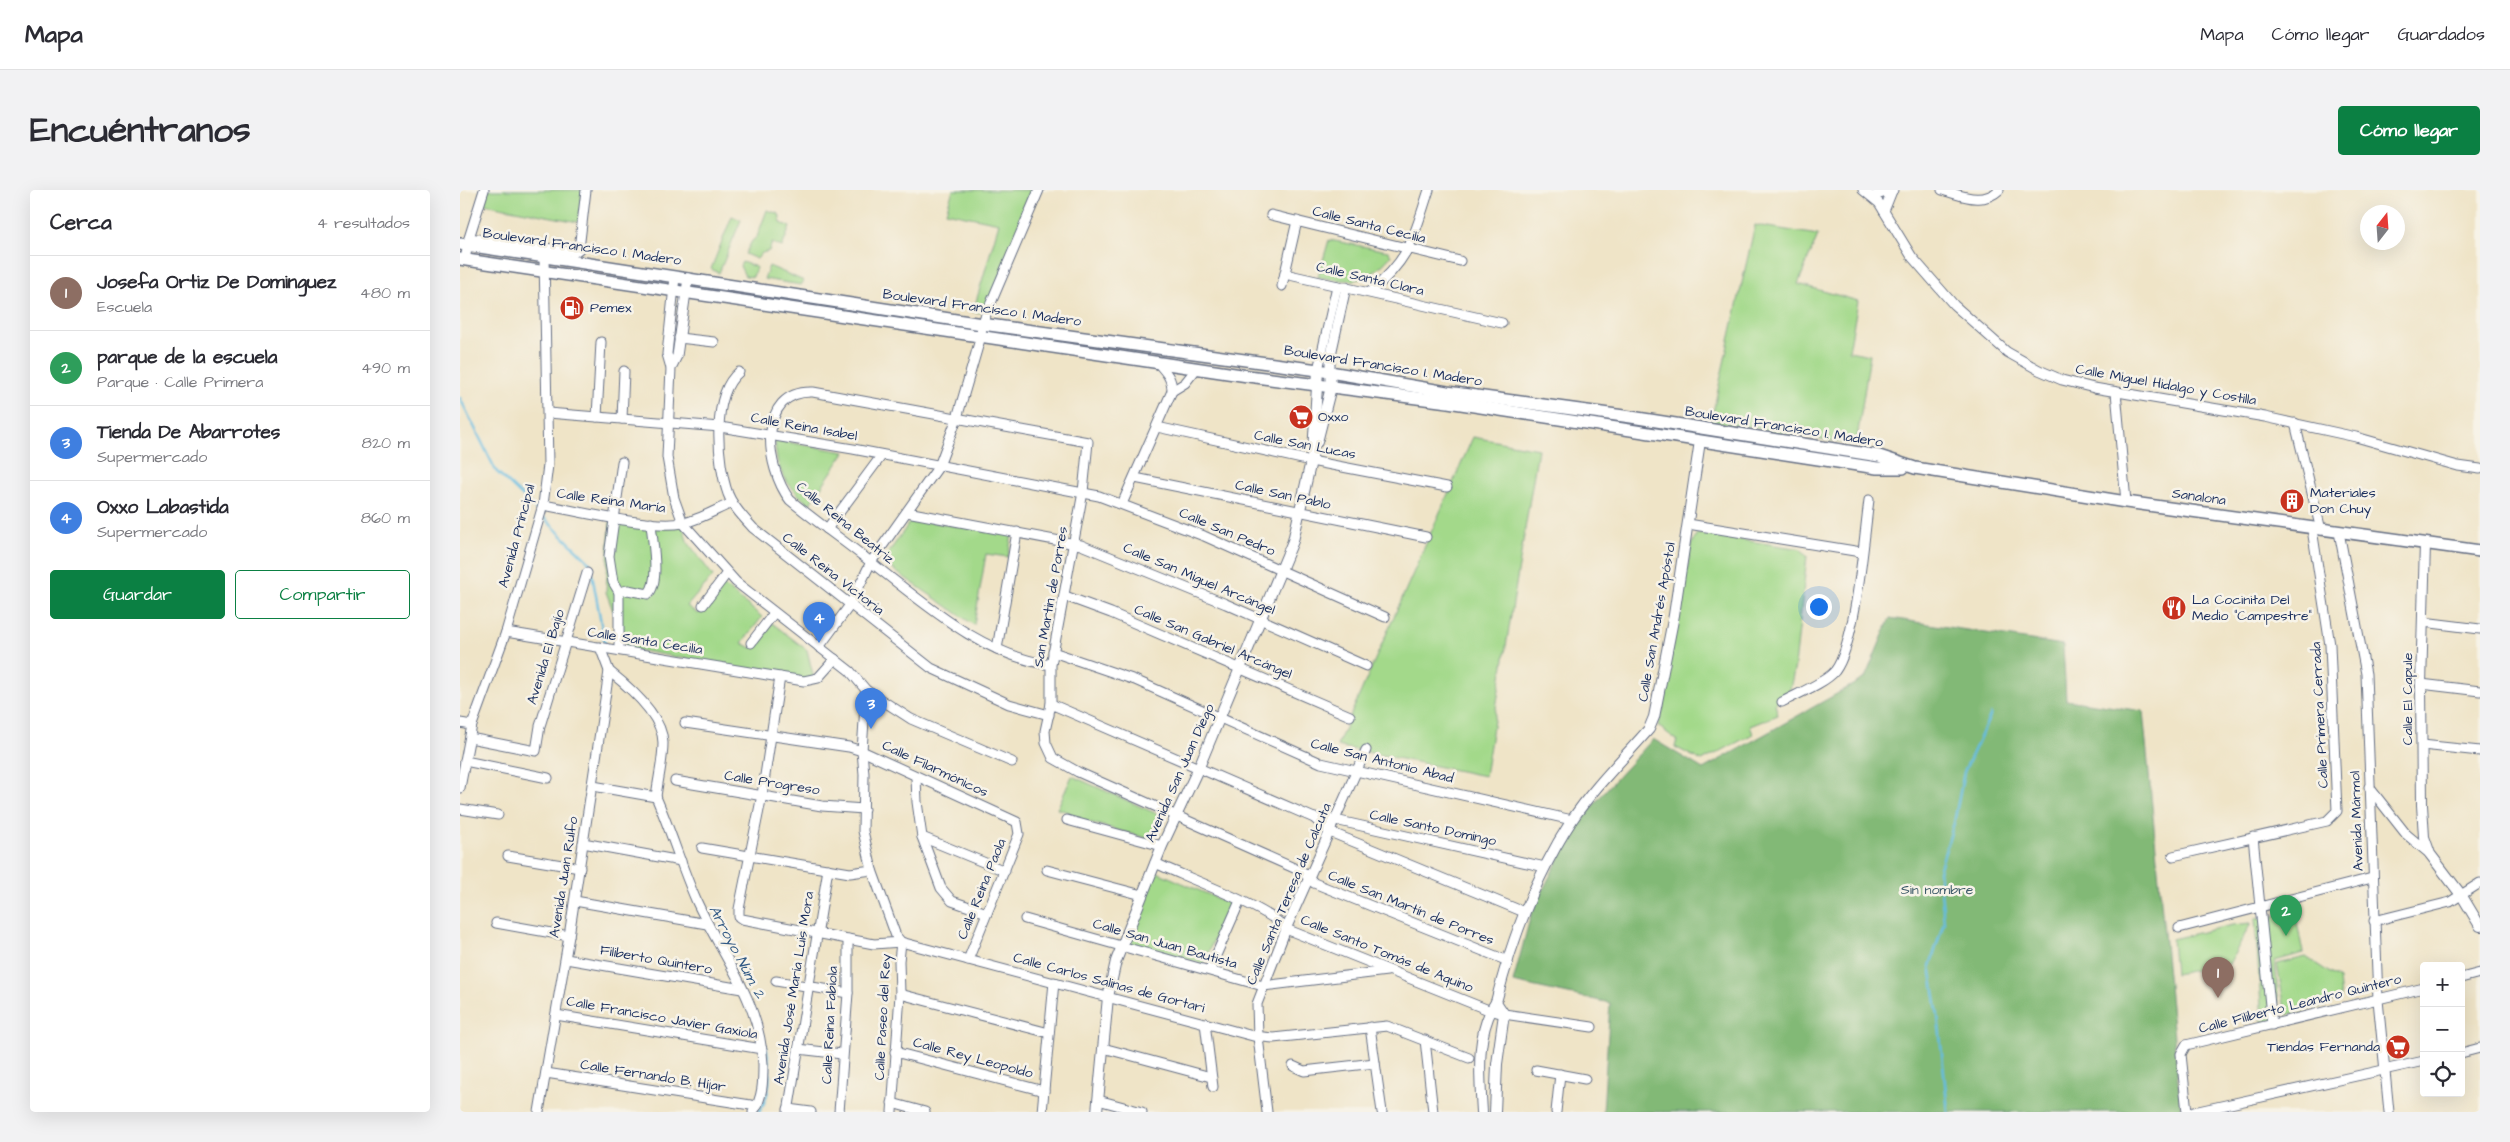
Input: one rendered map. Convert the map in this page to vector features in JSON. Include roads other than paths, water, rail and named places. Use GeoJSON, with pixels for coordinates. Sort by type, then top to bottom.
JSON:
{"type":"FeatureCollection","features":[{"type":"Feature","properties":{"kind":"main road","name":"Boulevard Francisco I. Madero"},"geometry":{"type":"LineString","coordinates":[[466,243],[544,257],[982,324],[1318,370],[1879,456],[1914,468]]}},
{"type":"Feature","properties":{"kind":"main road","name":"Boulevard Francisco I. Madero"},"geometry":{"type":"LineString","coordinates":[[463,259],[1318,386],[1457,403],[1878,468],[1914,468]]}},
{"type":"Feature","properties":{"kind":"main road"},"geometry":{"type":"LineString","coordinates":[[1802,457],[1804,445]]}},
{"type":"Feature","properties":{"kind":"main road","name":"Sanalona"},"geometry":{"type":"LineString","coordinates":[[1914,468],[2126,502],[2480,551]]}},
{"type":"Feature","properties":{"kind":"street"},"geometry":{"type":"LineString","coordinates":[[463,259],[466,243],[484,190]]}},
{"type":"Feature","properties":{"kind":"street"},"geometry":{"type":"LineString","coordinates":[[466,243],[572,253],[579,251],[586,190]]}},
{"type":"Feature","properties":{"kind":"street"},"geometry":{"type":"LineString","coordinates":[[819,646],[850,605],[871,562],[939,466],[957,418],[982,336],[982,324],[1039,190]]}},
{"type":"Feature","properties":{"kind":"street"},"geometry":{"type":"LineString","coordinates":[[1370,292],[1390,275],[1410,248],[1429,190]]}},
{"type":"Feature","properties":{"kind":"street","name":"Calle Miguel Hidalgo y Costilla"},"geometry":{"type":"LineString","coordinates":[[1863,190],[1873,196],[1912,257],[1931,280],[1975,325],[2006,352],[2039,370],[2062,380],[2116,392],[2220,408],[2294,423],[2356,437],[2458,466],[2480,468]]}},
{"type":"Feature","properties":{"kind":"street"},"geometry":{"type":"LineString","coordinates":[[1873,196],[1893,190]]}},
{"type":"Feature","properties":{"kind":"street"},"geometry":{"type":"LineString","coordinates":[[1884,211],[1893,190]]}},
{"type":"Feature","properties":{"kind":"street"},"geometry":{"type":"LineString","coordinates":[[1942,190],[1984,200],[1992,197],[1998,190]]}},
{"type":"Feature","properties":{"kind":"street","name":"Calle Santa Cecilia"},"geometry":{"type":"LineString","coordinates":[[1272,215],[1460,261]]}},
{"type":"Feature","properties":{"kind":"street"},"geometry":{"type":"LineString","coordinates":[[1282,286],[1297,221]]}},
{"type":"Feature","properties":{"kind":"street","name":"Avenida Principal"},"geometry":{"type":"LineString","coordinates":[[460,788],[472,726],[506,632],[543,505],[548,465],[544,257]]}},
{"type":"Feature","properties":{"kind":"street","name":"Calle Santa Clara"},"geometry":{"type":"LineString","coordinates":[[1285,274],[1502,323]]}},
{"type":"Feature","properties":{"kind":"street"},"geometry":{"type":"LineString","coordinates":[[671,368],[677,356],[679,338],[680,290],[675,277]]}},
{"type":"Feature","properties":{"kind":"street"},"geometry":{"type":"LineString","coordinates":[[688,278],[680,290],[668,354],[671,368],[668,422],[669,472],[683,523],[727,574],[774,613],[850,671],[866,690],[911,719],[1012,762]]}},
{"type":"Feature","properties":{"kind":"street"},"geometry":{"type":"LineString","coordinates":[[1318,370],[1341,286]]}},
{"type":"Feature","properties":{"kind":"street"},"geometry":{"type":"LineString","coordinates":[[1330,372],[1330,359],[1341,286]]}},
{"type":"Feature","properties":{"kind":"street"},"geometry":{"type":"LineString","coordinates":[[679,338],[714,342]]}},
{"type":"Feature","properties":{"kind":"street"},"geometry":{"type":"LineString","coordinates":[[597,417],[601,342]]}},
{"type":"Feature","properties":{"kind":"street"},"geometry":{"type":"LineString","coordinates":[[1122,504],[1172,391],[1168,373],[1157,362]]}},
{"type":"Feature","properties":{"kind":"street"},"geometry":{"type":"LineString","coordinates":[[1172,391],[1185,383],[1197,368]]}},
{"type":"Feature","properties":{"kind":"street","name":"Avenida San Juan Diego"},"geometry":{"type":"LineString","coordinates":[[1097,1112],[1108,996],[1116,961],[1162,846],[1199,767],[1293,542],[1312,457],[1318,370]]}},
{"type":"Feature","properties":{"kind":"street"},"geometry":{"type":"LineString","coordinates":[[622,418],[624,372]]}},
{"type":"Feature","properties":{"kind":"street","name":"Calle Reina Victoria"},"geometry":{"type":"LineString","coordinates":[[739,372],[734,376],[724,394],[720,427],[724,477],[732,503],[753,528],[850,605],[943,674],[1009,704],[1049,715]]}},
{"type":"Feature","properties":{"kind":"street","name":"Avenida San Juan Diego"},"geometry":{"type":"LineString","coordinates":[[1312,457],[1320,434],[1331,387],[1330,372]]}},
{"type":"Feature","properties":{"kind":"street","name":"Calle Reina Beatriz"},"geometry":{"type":"LineString","coordinates":[[1051,665],[1026,660],[951,625],[790,500],[780,485],[772,464],[771,435],[773,418],[779,406],[796,394],[806,391],[1077,439]]}},
{"type":"Feature","properties":{"kind":"street"},"geometry":{"type":"LineString","coordinates":[[2116,392],[2126,502]]}},
{"type":"Feature","properties":{"kind":"street","name":"Calle Reina Isabel"},"geometry":{"type":"LineString","coordinates":[[548,413],[720,427],[1052,487]]}},
{"type":"Feature","properties":{"kind":"street","name":"Calle Primera Cerrada"},"geometry":{"type":"LineString","coordinates":[[2173,856],[2253,836],[2327,821],[2335,814],[2338,806],[2330,645],[2317,529],[2294,423]]}},
{"type":"Feature","properties":{"kind":"street","name":"Calle San Lucas"},"geometry":{"type":"LineString","coordinates":[[1157,427],[1312,457],[1447,487]]}},
{"type":"Feature","properties":{"kind":"street","name":"San Martin de Porres"},"geometry":{"type":"LineString","coordinates":[[1061,763],[1053,758],[1046,743],[1045,732],[1051,704],[1051,665],[1083,492],[1089,444],[1086,441],[1077,439]]}},
{"type":"Feature","properties":{"kind":"street","name":"Calle San Andrés Apóstol"},"geometry":{"type":"LineString","coordinates":[[1482,1112],[1481,1052],[1524,912],[1545,867],[1572,820],[1648,729],[1654,717],[1661,693],[1700,441]]}},
{"type":"Feature","properties":{"kind":"street"},"geometry":{"type":"LineString","coordinates":[[827,530],[882,455]]}},
{"type":"Feature","properties":{"kind":"street"},"geometry":{"type":"LineString","coordinates":[[620,650],[619,592],[613,582],[610,562],[613,518],[616,512],[622,462]]}},
{"type":"Feature","properties":{"kind":"street","name":"Calle San Pablo"},"geometry":{"type":"LineString","coordinates":[[1135,478],[1426,537]]}},
{"type":"Feature","properties":{"kind":"street","name":"Calle San Pedro"},"geometry":{"type":"LineString","coordinates":[[1052,487],[1083,492],[1122,504],[1204,536],[1385,617]]}},
{"type":"Feature","properties":{"kind":"street"},"geometry":{"type":"LineString","coordinates":[[1782,702],[1827,677],[1834,671],[1845,651],[1869,500]]}},
{"type":"Feature","properties":{"kind":"street","name":"Calle Reina María"},"geometry":{"type":"LineString","coordinates":[[543,505],[651,523],[683,523],[732,503]]}},
{"type":"Feature","properties":{"kind":"street","name":"Calle San Miguel Arcángel"},"geometry":{"type":"LineString","coordinates":[[907,512],[1073,543],[1261,620],[1366,666]]}},
{"type":"Feature","properties":{"kind":"street"},"geometry":{"type":"LineString","coordinates":[[619,592],[628,590],[646,594],[652,590],[655,566],[651,523]]}},
{"type":"Feature","properties":{"kind":"street"},"geometry":{"type":"LineString","coordinates":[[1688,524],[1861,552]]}},
{"type":"Feature","properties":{"kind":"street"},"geometry":{"type":"LineString","coordinates":[[997,648],[1017,532]]}},
{"type":"Feature","properties":{"kind":"street","name":"Avenida Mármol"},"geometry":{"type":"LineString","coordinates":[[2339,532],[2366,674],[2372,878],[2378,1000],[2389,1112]]}},
{"type":"Feature","properties":{"kind":"street","name":"Calle El Capule"},"geometry":{"type":"LineString","coordinates":[[2425,544],[2421,684],[2423,826],[2424,838],[2430,854]]}},
{"type":"Feature","properties":{"kind":"street","name":"Avenida El Bajío"},"geometry":{"type":"LineString","coordinates":[[470,738],[536,751],[540,726],[587,573]]}},
{"type":"Feature","properties":{"kind":"street"},"geometry":{"type":"LineString","coordinates":[[703,605],[727,574]]}},
{"type":"Feature","properties":{"kind":"street","name":"Calle San Gabriel Arcángel"},"geometry":{"type":"LineString","coordinates":[[1065,596],[1111,613],[1350,716]]}},
{"type":"Feature","properties":{"kind":"street"},"geometry":{"type":"LineString","coordinates":[[751,643],[774,613]]}},
{"type":"Feature","properties":{"kind":"street"},"geometry":{"type":"LineString","coordinates":[[2423,622],[2480,629]]}},
{"type":"Feature","properties":{"kind":"street","name":"Calle Santa Cecilia"},"geometry":{"type":"LineString","coordinates":[[506,632],[780,677],[810,680],[818,678],[835,659]]}},
{"type":"Feature","properties":{"kind":"street","name":"Avenida Juan Rulfo"},"geometry":{"type":"LineString","coordinates":[[539,1112],[566,959],[593,786],[608,671],[600,647]]}},
{"type":"Feature","properties":{"kind":"street","name":"Calle San Antonio Abad"},"geometry":{"type":"LineString","coordinates":[[1053,652],[1135,680],[1302,755],[1357,772],[1572,820]]}},
{"type":"Feature","properties":{"kind":"street"},"geometry":{"type":"LineString","coordinates":[[608,671],[640,698],[662,738],[656,797],[680,861],[707,924],[755,1014],[762,1050],[763,1085],[755,1109]]}},
{"type":"Feature","properties":{"kind":"street"},"geometry":{"type":"LineString","coordinates":[[749,856],[762,795],[780,677]]}},
{"type":"Feature","properties":{"kind":"street"},"geometry":{"type":"LineString","coordinates":[[2421,684],[2480,690]]}},
{"type":"Feature","properties":{"kind":"street","name":"Calle Paseo del Rey"},"geometry":{"type":"LineString","coordinates":[[866,690],[862,751],[863,831],[872,870],[896,936],[901,942],[899,961],[900,994],[892,1108]]}},
{"type":"Feature","properties":{"kind":"street","name":"Calle Santo Domingo"},"geometry":{"type":"LineString","coordinates":[[1051,704],[1314,818],[1330,832],[1524,912]]}},
{"type":"Feature","properties":{"kind":"street"},"geometry":{"type":"LineString","coordinates":[[460,723],[472,726]]}},
{"type":"Feature","properties":{"kind":"street","name":"Calle Filarmónicos"},"geometry":{"type":"LineString","coordinates":[[684,723],[827,743],[862,751],[916,777],[1011,818],[1017,822],[1020,828]]}},
{"type":"Feature","properties":{"kind":"street"},"geometry":{"type":"LineString","coordinates":[[2422,745],[2480,751]]}},
{"type":"Feature","properties":{"kind":"street","name":"Calle Santa Teresa de Calcuta"},"geometry":{"type":"LineString","coordinates":[[1267,1112],[1256,1008],[1286,928],[1366,750]]}},
{"type":"Feature","properties":{"kind":"street"},"geometry":{"type":"LineString","coordinates":[[465,761],[548,778]]}},
{"type":"Feature","properties":{"kind":"street","name":"Calle San Martín de Porres"},"geometry":{"type":"LineString","coordinates":[[1061,763],[1303,872],[1314,883],[1508,961]]}},
{"type":"Feature","properties":{"kind":"street"},"geometry":{"type":"LineString","coordinates":[[916,777],[922,837],[944,894],[956,903],[987,913]]}},
{"type":"Feature","properties":{"kind":"street","name":"Calle Progreso"},"geometry":{"type":"LineString","coordinates":[[675,782],[822,806],[864,809]]}},
{"type":"Feature","properties":{"kind":"street"},"geometry":{"type":"LineString","coordinates":[[593,786],[656,797]]}},
{"type":"Feature","properties":{"kind":"street"},"geometry":{"type":"LineString","coordinates":[[2369,787],[2406,834],[2430,854],[2462,896],[2480,926]]}},
{"type":"Feature","properties":{"kind":"street"},"geometry":{"type":"LineString","coordinates":[[460,809],[498,815]]}},
{"type":"Feature","properties":{"kind":"street","name":"Calle Santo Domingo"},"geometry":{"type":"LineString","coordinates":[[1314,818],[1335,820],[1545,867]]}},
{"type":"Feature","properties":{"kind":"street"},"geometry":{"type":"LineString","coordinates":[[1067,820],[1162,846]]}},
{"type":"Feature","properties":{"kind":"street","name":"Calle Reina Paola"},"geometry":{"type":"LineString","coordinates":[[968,960],[1020,834],[1020,828]]}},
{"type":"Feature","properties":{"kind":"street"},"geometry":{"type":"LineString","coordinates":[[2253,836],[2272,1025]]}},
{"type":"Feature","properties":{"kind":"street"},"geometry":{"type":"LineString","coordinates":[[922,837],[1004,871]]}},
{"type":"Feature","properties":{"kind":"street"},"geometry":{"type":"LineString","coordinates":[[583,843],[680,861]]}},
{"type":"Feature","properties":{"kind":"street"},"geometry":{"type":"LineString","coordinates":[[702,848],[828,870],[854,873],[872,870]]}},
{"type":"Feature","properties":{"kind":"street"},"geometry":{"type":"LineString","coordinates":[[508,856],[580,868]]}},
{"type":"Feature","properties":{"kind":"street","name":"Calle Carlos Salinas de Gortari"},"geometry":{"type":"LineString","coordinates":[[749,856],[738,909],[739,917],[746,921],[874,944],[901,942],[1108,996],[1258,1038],[1370,1027],[1393,1027],[1469,1058]]}},
{"type":"Feature","properties":{"kind":"street","name":"Calle Santo Tomás de Aquino"},"geometry":{"type":"LineString","coordinates":[[1155,863],[1240,901],[1280,921],[1286,928],[1389,970],[1494,1007]]}},
{"type":"Feature","properties":{"kind":"street","name":"Avenida José María Luis Mora"},"geometry":{"type":"LineString","coordinates":[[788,1110],[828,870]]}},
{"type":"Feature","properties":{"kind":"street"},"geometry":{"type":"LineString","coordinates":[[1047,870],[1142,895]]}},
{"type":"Feature","properties":{"kind":"street"},"geometry":{"type":"LineString","coordinates":[[2179,928],[2372,878]]}},
{"type":"Feature","properties":{"kind":"street"},"geometry":{"type":"LineString","coordinates":[[2374,921],[2450,902],[2480,883]]}},
{"type":"Feature","properties":{"kind":"street"},"geometry":{"type":"LineString","coordinates":[[575,901],[707,924]]}},
{"type":"Feature","properties":{"kind":"street"},"geometry":{"type":"LineString","coordinates":[[1210,969],[1240,901]]}},
{"type":"Feature","properties":{"kind":"street","name":"Calle San Juan Bautista"},"geometry":{"type":"LineString","coordinates":[[1025,919],[1210,969],[1263,986],[1389,970]]}},
{"type":"Feature","properties":{"kind":"street"},"geometry":{"type":"LineString","coordinates":[[496,923],[569,936]]}},
{"type":"Feature","properties":{"kind":"street","name":"Calle Reina Fabiola"},"geometry":{"type":"LineString","coordinates":[[840,1112],[842,1054],[848,993],[848,939]]}},
{"type":"Feature","properties":{"kind":"street","name":"Filiberto Quintero"},"geometry":{"type":"LineString","coordinates":[[566,959],[742,989]]}},
{"type":"Feature","properties":{"kind":"street"},"geometry":{"type":"LineString","coordinates":[[2465,977],[2480,973]]}},
{"type":"Feature","properties":{"kind":"street"},"geometry":{"type":"LineString","coordinates":[[776,981],[848,993]]}},
{"type":"Feature","properties":{"kind":"street"},"geometry":{"type":"LineString","coordinates":[[1042,1112],[1054,982]]}},
{"type":"Feature","properties":{"kind":"street","name":"Calle Filiberto Leandro Quintero"},"geometry":{"type":"LineString","coordinates":[[2187,1112],[2181,1054],[2186,1045],[2420,989]]}},
{"type":"Feature","properties":{"kind":"street"},"geometry":{"type":"LineString","coordinates":[[900,994],[1049,1033]]}},
{"type":"Feature","properties":{"kind":"street"},"geometry":{"type":"LineString","coordinates":[[1494,1007],[1504,1014],[1592,1027]]}},
{"type":"Feature","properties":{"kind":"street"},"geometry":{"type":"LineString","coordinates":[[1495,1112],[1497,1064],[1504,1014]]}},
{"type":"Feature","properties":{"kind":"street","name":"Calle Francisco Javier Gaxiola"},"geometry":{"type":"LineString","coordinates":[[556,1015],[762,1050]]}},
{"type":"Feature","properties":{"kind":"street"},"geometry":{"type":"LineString","coordinates":[[1205,1023],[1213,1087]]}},
{"type":"Feature","properties":{"kind":"street"},"geometry":{"type":"LineString","coordinates":[[1370,1027],[1382,1112]]}},
{"type":"Feature","properties":{"kind":"street"},"geometry":{"type":"LineString","coordinates":[[1425,1040],[1434,1112]]}},
{"type":"Feature","properties":{"kind":"street"},"geometry":{"type":"LineString","coordinates":[[1103,1048],[1211,1077]]}},
{"type":"Feature","properties":{"kind":"street"},"geometry":{"type":"LineString","coordinates":[[2465,1052],[2480,1048]]}},
{"type":"Feature","properties":{"kind":"street"},"geometry":{"type":"LineString","coordinates":[[798,1049],[842,1054]]}},
{"type":"Feature","properties":{"kind":"street","name":"Calle Rey Leopoldo"},"geometry":{"type":"LineString","coordinates":[[895,1052],[1044,1091]]}},
{"type":"Feature","properties":{"kind":"street"},"geometry":{"type":"LineString","coordinates":[[2194,1112],[2420,1062]]}},
{"type":"Feature","properties":{"kind":"street"},"geometry":{"type":"LineString","coordinates":[[1293,1066],[1304,1071],[1375,1063]]}},
{"type":"Feature","properties":{"kind":"street"},"geometry":{"type":"LineString","coordinates":[[1536,1070],[1585,1079]]}},
{"type":"Feature","properties":{"kind":"street","name":"Calle Fernando B. Híjar"},"geometry":{"type":"LineString","coordinates":[[546,1073],[755,1109]]}},
{"type":"Feature","properties":{"kind":"street"},"geometry":{"type":"LineString","coordinates":[[1556,1112],[1560,1074]]}},
{"type":"Feature","properties":{"kind":"street"},"geometry":{"type":"LineString","coordinates":[[1098,1100],[1142,1112]]}},
{"type":"Feature","properties":{"kind":"street"},"geometry":{"type":"LineString","coordinates":[[892,1108],[925,1112]]}},
{"type":"Feature","properties":{"kind":"street"},"geometry":{"type":"LineString","coordinates":[[788,1110],[811,1112]]}},
{"type":"Feature","properties":{"kind":"waterway"},"geometry":{"type":"LineString","coordinates":[[460,398],[496,471],[538,511]]}},
{"type":"Feature","properties":{"kind":"waterway"},"geometry":{"type":"LineString","coordinates":[[541,515],[590,563],[605,645]]}},
{"type":"Feature","properties":{"kind":"waterway"},"geometry":{"type":"LineString","coordinates":[[1948,1112],[1938,1016],[1930,966],[1944,922],[1939,871],[1954,823],[1964,772],[1991,714]]}},
{"type":"Feature","properties":{"kind":"waterway","name":"Arroyo Núm. 2"},"geometry":{"type":"LineString","coordinates":[[759,1112],[766,1097],[769,1080],[766,1046]]}},
{"type":"Feature","properties":{"kind":"place","name":"Pemex"},"geometry":{"type":"Point","coordinates":[572,308]}},
{"type":"Feature","properties":{"kind":"place","name":"Oxxo"},"geometry":{"type":"Point","coordinates":[1301,417]}},
{"type":"Feature","properties":{"kind":"place","name":"Materiales Don Chuy"},"geometry":{"type":"Point","coordinates":[2292,501]}},
{"type":"Feature","properties":{"kind":"place","name":"La Cocinita Del Medio \"Campestre\""},"geometry":{"type":"Point","coordinates":[2174,608]}},
{"type":"Feature","properties":{"kind":"place","name":"Oxxo Labastida"},"geometry":{"type":"Point","coordinates":[819,643]}},
{"type":"Feature","properties":{"kind":"place","name":"Tienda De Abarrotes"},"geometry":{"type":"Point","coordinates":[871,729]}},
{"type":"Feature","properties":{"kind":"place","name":"parque de la escuela"},"geometry":{"type":"Point","coordinates":[2286,936]}},
{"type":"Feature","properties":{"kind":"place","name":"Josefa Ortiz De Dominguez"},"geometry":{"type":"Point","coordinates":[2218,998]}},
{"type":"Feature","properties":{"kind":"place","name":"Tiendas Fernanda"},"geometry":{"type":"Point","coordinates":[2398,1047]}},
{"type":"Feature","properties":{"kind":"park label","name":"Sin nombre"},"geometry":{"type":"Point","coordinates":[1937,890]}}]}
